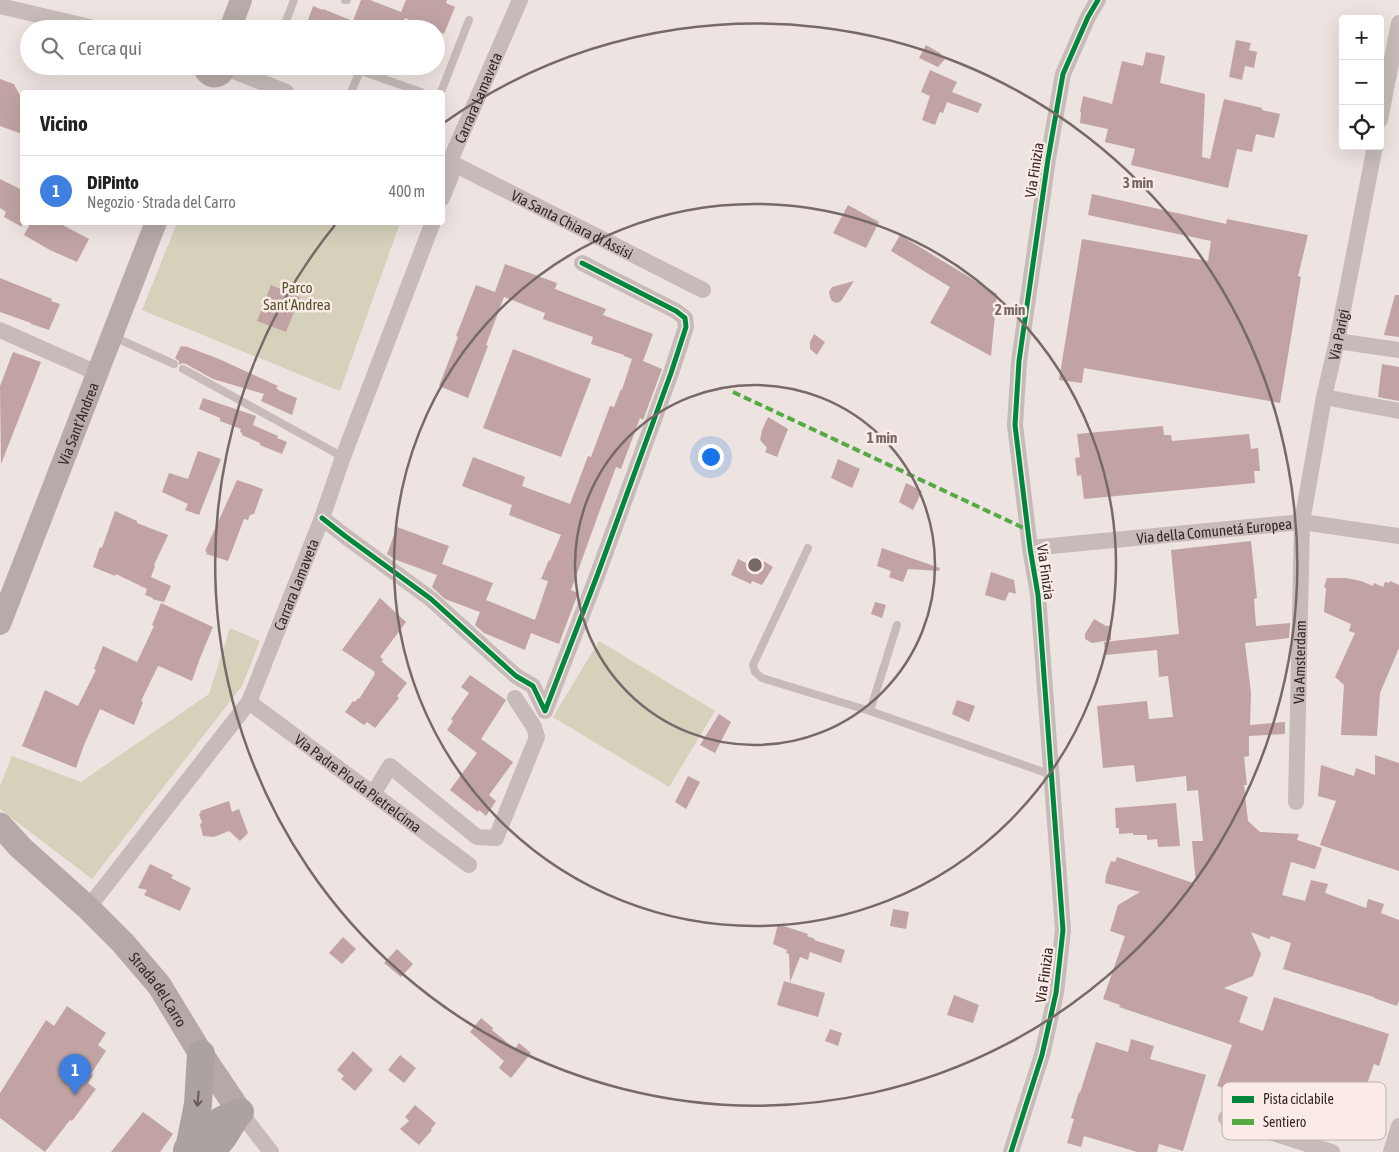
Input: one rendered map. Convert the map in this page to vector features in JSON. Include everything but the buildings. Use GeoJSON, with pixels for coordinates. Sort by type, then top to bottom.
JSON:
{"type":"FeatureCollection","features":[{"type":"Feature","properties":{"kind":"highway"},"geometry":{"type":"LineString","coordinates":[[196,1150],[201,1054]]}},
{"type":"Feature","properties":{"kind":"highway"},"geometry":{"type":"LineString","coordinates":[[196,1150],[211,1124],[240,1112]]}},
{"type":"Feature","properties":{"kind":"main road","name":"Strada del Carro"},"geometry":{"type":"LineString","coordinates":[[0,825],[10,843],[88,908],[123,943],[159,985],[201,1054],[240,1112]]}},
{"type":"Feature","properties":{"kind":"street"},"geometry":{"type":"LineString","coordinates":[[234,20],[242,0]]}},
{"type":"Feature","properties":{"kind":"street","name":"Carrara Lamaveta"},"geometry":{"type":"LineString","coordinates":[[445,191],[451,176],[446,160],[520,0]]}},
{"type":"Feature","properties":{"kind":"street","name":"Via Finizia"},"geometry":{"type":"LineString","coordinates":[[1011,1152],[1042,1055],[1056,993],[1063,930],[1038,595],[1030,548],[1015,424],[1019,361],[1048,160],[1063,74],[1088,17],[1098,0]]}},
{"type":"Feature","properties":{"kind":"street"},"geometry":{"type":"LineString","coordinates":[[0,6],[60,20]]}},
{"type":"Feature","properties":{"kind":"street"},"geometry":{"type":"LineString","coordinates":[[1383,105],[1399,23]]}},
{"type":"Feature","properties":{"kind":"street"},"geometry":{"type":"LineString","coordinates":[[219,75],[278,90]]}},
{"type":"Feature","properties":{"kind":"street","name":"Via Parigi"},"geometry":{"type":"LineString","coordinates":[[1302,522],[1324,397],[1337,341],[1374,150]]}},
{"type":"Feature","properties":{"kind":"street","name":"Via Santa Chiara di Assisi"},"geometry":{"type":"LineString","coordinates":[[446,160],[703,290]]}},
{"type":"Feature","properties":{"kind":"street","name":"Via Sant'Andrea"},"geometry":{"type":"LineString","coordinates":[[0,624],[155,225]]}},
{"type":"Feature","properties":{"kind":"street","name":"Carrara Lamaveta"},"geometry":{"type":"LineString","coordinates":[[88,908],[249,702],[322,518],[342,456],[432,225]]}},
{"type":"Feature","properties":{"kind":"street"},"geometry":{"type":"LineString","coordinates":[[322,518],[431,599],[516,676],[533,686],[545,710],[607,548],[686,327],[685,318],[676,311],[582,263]]}},
{"type":"Feature","properties":{"kind":"street"},"geometry":{"type":"LineString","coordinates":[[0,330],[97,373]]}},
{"type":"Feature","properties":{"kind":"street"},"geometry":{"type":"LineString","coordinates":[[1337,341],[1399,350]]}},
{"type":"Feature","properties":{"kind":"street"},"geometry":{"type":"LineString","coordinates":[[1324,397],[1399,412]]}},
{"type":"Feature","properties":{"kind":"street","name":"Via della Comunetá Europea"},"geometry":{"type":"LineString","coordinates":[[1030,548],[1302,522],[1399,536]]}},
{"type":"Feature","properties":{"kind":"street","name":"Via Amsterdam"},"geometry":{"type":"LineString","coordinates":[[1296,802],[1302,522]]}},
{"type":"Feature","properties":{"kind":"street"},"geometry":{"type":"LineString","coordinates":[[373,794],[390,766],[477,837],[496,838],[537,737],[534,726],[515,698]]}},
{"type":"Feature","properties":{"kind":"street","name":"Via Padre Pio da Pietrelcima"},"geometry":{"type":"LineString","coordinates":[[249,702],[468,866]]}},
{"type":"Feature","properties":{"kind":"street","name":"Strada del Carro"},"geometry":{"type":"LineString","coordinates":[[240,1112],[271,1152]]}},
{"type":"Feature","properties":{"kind":"street"},"geometry":{"type":"LineString","coordinates":[[1391,1152],[1399,1126]]}},
{"type":"Feature","properties":{"kind":"street"},"geometry":{"type":"LineString","coordinates":[[1295,1140],[1332,1152]]}},
{"type":"Feature","properties":{"kind":"lane"},"geometry":{"type":"LineString","coordinates":[[286,20],[294,0]]}},
{"type":"Feature","properties":{"kind":"lane"},"geometry":{"type":"LineString","coordinates":[[442,90],[469,20]]}},
{"type":"Feature","properties":{"kind":"lane"},"geometry":{"type":"LineString","coordinates":[[352,90],[358,75]]}},
{"type":"Feature","properties":{"kind":"lane"},"geometry":{"type":"LineString","coordinates":[[372,75],[415,90]]}},
{"type":"Feature","properties":{"kind":"lane"},"geometry":{"type":"LineString","coordinates":[[112,336],[174,364]]}},
{"type":"Feature","properties":{"kind":"lane"},"geometry":{"type":"LineString","coordinates":[[183,369],[342,456]]}},
{"type":"Feature","properties":{"kind":"lane"},"geometry":{"type":"LineString","coordinates":[[808,548],[753,665],[755,672],[762,678],[870,711],[1052,775]]}},
{"type":"Feature","properties":{"kind":"lane"},"geometry":{"type":"LineString","coordinates":[[870,711],[897,626]]}},
{"type":"Feature","properties":{"kind":"green space","name":"Parco Sant'Andrea"},"geometry":{"type":"Polygon","coordinates":[[[176,225],[399,225],[340,391],[142,310],[176,225]]]}},
{"type":"Feature","properties":{"kind":"green space"},"geometry":{"type":"Polygon","coordinates":[[[230,628],[260,641],[242,686],[92,879],[0,809],[0,786],[12,756],[81,782],[209,694],[230,628]]]}},
{"type":"Feature","properties":{"kind":"green space"},"geometry":{"type":"Polygon","coordinates":[[[599,641],[715,711],[669,787],[553,717],[599,641]]]}},
{"type":"Feature","properties":{"kind":"marked path"},"geometry":{"type":"LineString","coordinates":[[733,392],[1028,530]]}},
{"type":"Feature","properties":{"kind":"cycle path"},"geometry":{"type":"LineString","coordinates":[[1011,1152],[1042,1055],[1056,993],[1063,930],[1038,595],[1030,548],[1015,425],[1019,361],[1048,159],[1063,74],[1088,17],[1098,0]]}},
{"type":"Feature","properties":{"kind":"cycle path"},"geometry":{"type":"LineString","coordinates":[[322,518],[431,599],[516,676],[533,686],[545,711],[597,576],[686,327],[685,318],[676,311],[582,263]]}},
{"type":"Feature","properties":{"kind":"place","name":"DiPinto"},"geometry":{"type":"Point","coordinates":[75,1095]}}]}
